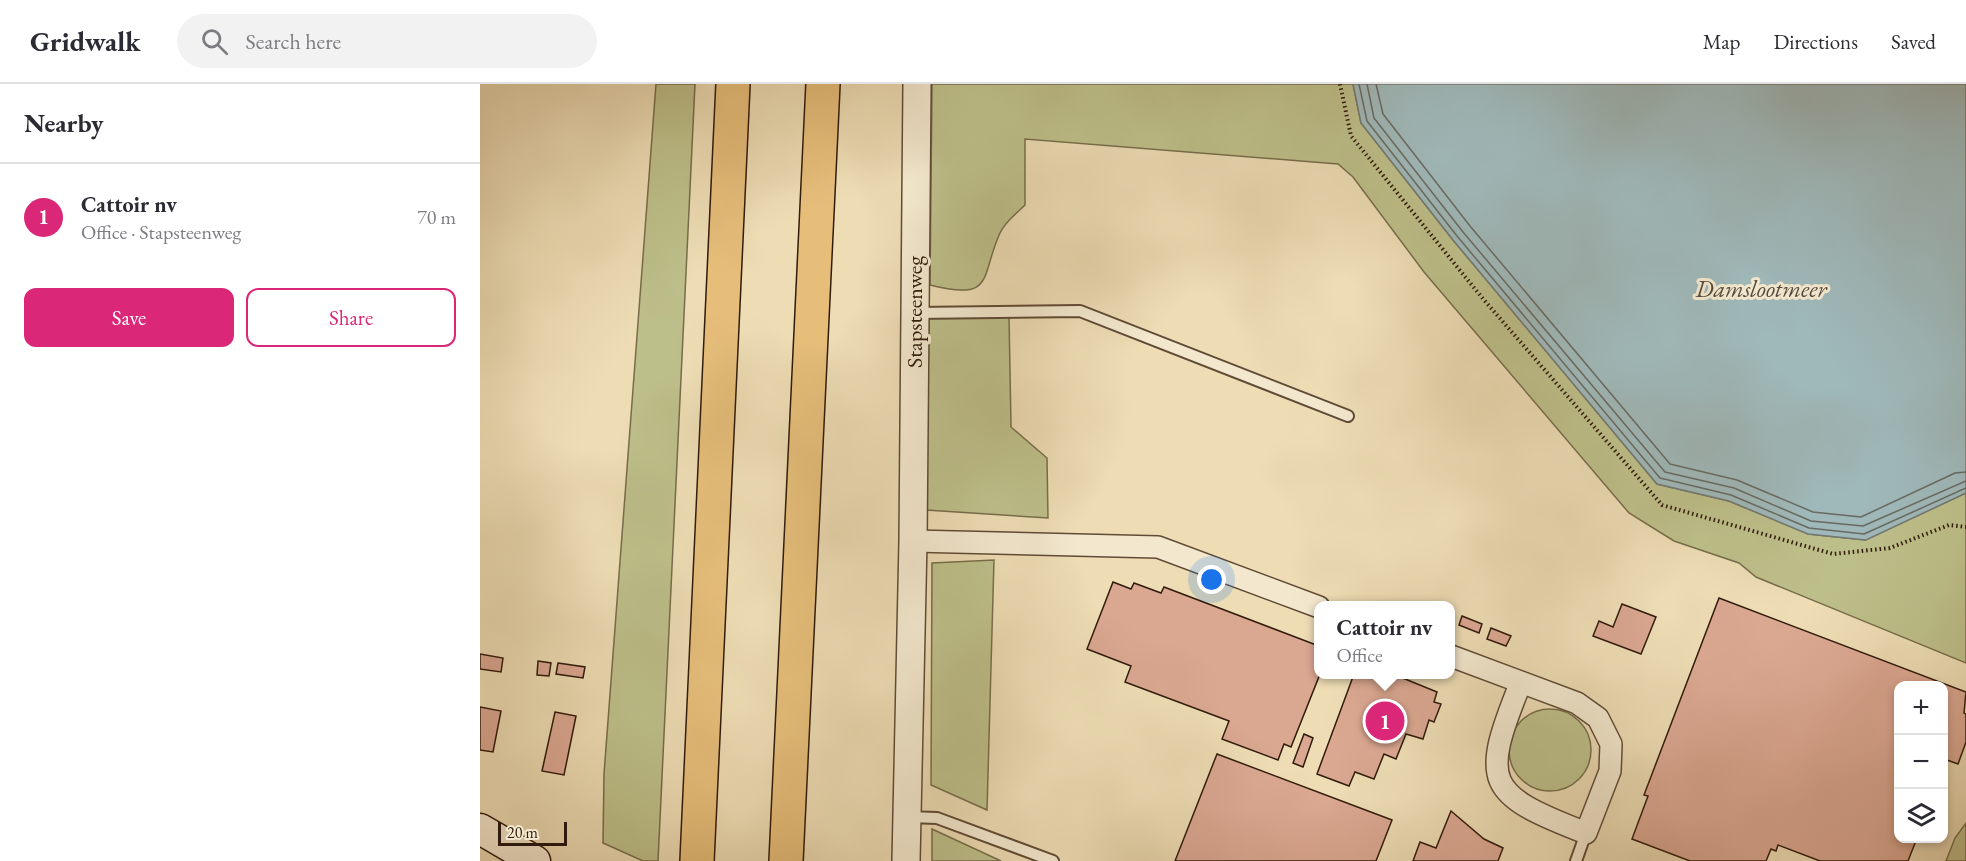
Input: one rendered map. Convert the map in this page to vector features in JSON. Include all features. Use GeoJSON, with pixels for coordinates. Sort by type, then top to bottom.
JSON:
{"type":"FeatureCollection","features":[{"type":"Feature","properties":{"kind":"highway"},"geometry":{"type":"LineString","coordinates":[[697,861],[734,84]]}},
{"type":"Feature","properties":{"kind":"highway"},"geometry":{"type":"LineString","coordinates":[[786,861],[823,84]]}},
{"type":"Feature","properties":{"kind":"main road"},"geometry":{"type":"LineString","coordinates":[[480,829],[534,861]]}},
{"type":"Feature","properties":{"kind":"street","name":"Stapsteenweg"},"geometry":{"type":"LineString","coordinates":[[906,861],[905,817],[914,541],[917,84]]}},
{"type":"Feature","properties":{"kind":"street"},"geometry":{"type":"LineString","coordinates":[[914,541],[1158,547],[1314,605]]}},
{"type":"Feature","properties":{"kind":"street"},"geometry":{"type":"LineString","coordinates":[[1455,657],[1521,682],[1584,708],[1598,718],[1611,744],[1610,771],[1586,833],[1533,813],[1513,800],[1499,780],[1495,760],[1499,736],[1521,682]]}},
{"type":"Feature","properties":{"kind":"lane"},"geometry":{"type":"LineString","coordinates":[[914,313],[1063,309],[1080,311],[1348,416]]}},
{"type":"Feature","properties":{"kind":"lane"},"geometry":{"type":"LineString","coordinates":[[905,817],[937,818],[1053,861]]}},
{"type":"Feature","properties":{"kind":"lane"},"geometry":{"type":"LineString","coordinates":[[1576,861],[1586,833]]}},
{"type":"Feature","properties":{"kind":"path"},"geometry":{"type":"LineString","coordinates":[[1340,84],[1352,135],[1484,300],[1662,505],[1833,554],[1890,548],[1949,525],[1966,527]]}},
{"type":"Feature","properties":{"kind":"green space"},"geometry":{"type":"Polygon","coordinates":[[[656,84],[695,84],[658,861],[643,861],[603,843],[604,774],[656,84]]]}},
{"type":"Feature","properties":{"kind":"green space"},"geometry":{"type":"Polygon","coordinates":[[[932,84],[1353,84],[1361,123],[1453,240],[1657,484],[1729,501],[1808,534],[1865,540],[1966,493],[1966,663],[1756,577],[1739,563],[1674,541],[1629,513],[1424,272],[1353,177],[1338,164],[1025,139],[1025,205],[1002,229],[982,282],[966,290],[930,285],[932,84]]]}},
{"type":"Feature","properties":{"kind":"green space"},"geometry":{"type":"Polygon","coordinates":[[[1009,316],[1011,427],[1047,458],[1048,518],[926,510],[929,318],[1009,316]]]}},
{"type":"Feature","properties":{"kind":"green space"},"geometry":{"type":"Polygon","coordinates":[[[994,560],[987,810],[931,785],[932,563],[994,560]]]}},
{"type":"Feature","properties":{"kind":"green space"},"geometry":{"type":"Polygon","coordinates":[[[1550,709],[1566,712],[1579,721],[1588,734],[1591,750],[1588,766],[1579,779],[1566,788],[1550,791],[1534,788],[1521,779],[1512,766],[1509,750],[1512,734],[1521,721],[1534,712],[1550,709]]]}},
{"type":"Feature","properties":{"kind":"green space"},"geometry":{"type":"Polygon","coordinates":[[[1966,823],[1966,861],[1946,861],[1955,838],[1966,823]]]}},
{"type":"Feature","properties":{"kind":"green space"},"geometry":{"type":"Polygon","coordinates":[[[932,829],[1001,861],[932,861],[932,829]]]}},
{"type":"Feature","properties":{"kind":"water","name":"Damslootmeer"},"geometry":{"type":"Polygon","coordinates":[[[1353,84],[1966,84],[1966,493],[1866,540],[1808,534],[1729,501],[1657,484],[1453,240],[1361,123],[1353,84]]]}},
{"type":"Feature","properties":{"kind":"building"},"geometry":{"type":"Polygon","coordinates":[[[1113,582],[1131,589],[1134,583],[1161,593],[1164,587],[1314,644],[1314,679],[1318,679],[1291,747],[1284,744],[1278,760],[1222,739],[1229,721],[1125,682],[1131,666],[1087,649],[1113,582]]]}},
{"type":"Feature","properties":{"kind":"building"},"geometry":{"type":"Polygon","coordinates":[[[1719,598],[1937,681],[1894,681],[1894,843],[1915,843],[1908,861],[1820,861],[1778,845],[1776,851],[1771,849],[1766,861],[1690,861],[1632,839],[1648,796],[1644,795],[1719,598]]]}},
{"type":"Feature","properties":{"kind":"building"},"geometry":{"type":"Polygon","coordinates":[[[1622,604],[1656,617],[1641,654],[1593,636],[1599,621],[1613,627],[1622,604]]]}},
{"type":"Feature","properties":{"kind":"building"},"geometry":{"type":"Polygon","coordinates":[[[1462,616],[1482,624],[1479,633],[1459,625],[1462,616]]]}},
{"type":"Feature","properties":{"kind":"building"},"geometry":{"type":"Polygon","coordinates":[[[1491,628],[1511,636],[1506,646],[1487,639],[1491,628]]]}},
{"type":"Feature","properties":{"kind":"building"},"geometry":{"type":"Polygon","coordinates":[[[480,654],[503,658],[501,672],[480,669],[480,654]]]}},
{"type":"Feature","properties":{"kind":"building"},"geometry":{"type":"Polygon","coordinates":[[[538,661],[551,663],[549,676],[537,675],[538,661]]]}},
{"type":"Feature","properties":{"kind":"building"},"geometry":{"type":"Polygon","coordinates":[[[558,663],[585,667],[583,678],[556,674],[558,663]]]}},
{"type":"Feature","properties":{"kind":"building"},"geometry":{"type":"Polygon","coordinates":[[[1352,679],[1405,679],[1437,692],[1434,702],[1441,704],[1434,722],[1429,720],[1423,739],[1406,734],[1396,759],[1384,754],[1374,779],[1355,772],[1349,786],[1317,774],[1352,679]]]}},
{"type":"Feature","properties":{"kind":"building"},"geometry":{"type":"Polygon","coordinates":[[[1948,685],[1966,692],[1964,713],[1966,714],[1966,742],[1958,764],[1948,760],[1948,685]]]}},
{"type":"Feature","properties":{"kind":"building"},"geometry":{"type":"Polygon","coordinates":[[[480,707],[501,711],[493,752],[480,750],[480,707]]]}},
{"type":"Feature","properties":{"kind":"building"},"geometry":{"type":"Polygon","coordinates":[[[555,712],[576,716],[564,775],[542,771],[555,712]]]}},
{"type":"Feature","properties":{"kind":"building"},"geometry":{"type":"Polygon","coordinates":[[[1304,734],[1313,738],[1303,767],[1293,763],[1304,734]]]}},
{"type":"Feature","properties":{"kind":"building"},"geometry":{"type":"Polygon","coordinates":[[[1217,754],[1392,820],[1376,861],[1175,861],[1217,754]]]}},
{"type":"Feature","properties":{"kind":"building"},"geometry":{"type":"Polygon","coordinates":[[[1451,811],[1484,839],[1503,848],[1498,861],[1413,861],[1420,842],[1436,848],[1451,811]]]}},
{"type":"Feature","properties":{"kind":"place","name":"Cattoir nv"},"geometry":{"type":"Point","coordinates":[1385,721]}}]}
